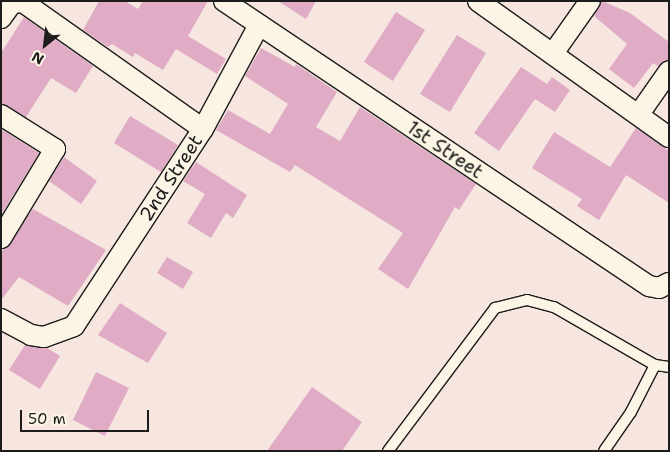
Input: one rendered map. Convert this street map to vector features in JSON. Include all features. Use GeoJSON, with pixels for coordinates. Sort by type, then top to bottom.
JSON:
{"type":"FeatureCollection","features":[{"type":"Feature","properties":{"kind":"street","name":"1st Street"},"geometry":{"type":"LineString","coordinates":[[224,1],[649,286],[659,288],[669,283]]}},
{"type":"Feature","properties":{"kind":"street"},"geometry":{"type":"LineString","coordinates":[[478,1],[554,52],[669,137]]}},
{"type":"Feature","properties":{"kind":"street"},"geometry":{"type":"LineString","coordinates":[[554,52],[590,1]]}},
{"type":"Feature","properties":{"kind":"street"},"geometry":{"type":"LineString","coordinates":[[1,18],[12,3],[23,2],[203,129]]}},
{"type":"Feature","properties":{"kind":"street","name":"2nd Street"},"geometry":{"type":"LineString","coordinates":[[1,319],[31,335],[44,337],[74,326],[203,129],[259,25]]}},
{"type":"Feature","properties":{"kind":"street"},"geometry":{"type":"LineString","coordinates":[[638,114],[669,71]]}},
{"type":"Feature","properties":{"kind":"street"},"geometry":{"type":"LineString","coordinates":[[1,115],[55,149],[1,238]]}},
{"type":"Feature","properties":{"kind":"lane"},"geometry":{"type":"LineString","coordinates":[[388,451],[494,308],[527,300],[554,307],[655,364],[669,367]]}},
{"type":"Feature","properties":{"kind":"lane"},"geometry":{"type":"LineString","coordinates":[[604,451],[631,412],[655,364]]}},
{"type":"Feature","properties":{"kind":"building"},"geometry":{"type":"Polygon","coordinates":[[[99,1],[125,1],[138,9],[143,1],[208,1],[188,36],[226,59],[217,74],[176,49],[163,70],[135,53],[133,57],[112,44],[108,47],[83,30],[99,1]]]}},
{"type":"Feature","properties":{"kind":"building"},"geometry":{"type":"Polygon","coordinates":[[[278,1],[316,1],[306,19],[278,1]]]}},
{"type":"Feature","properties":{"kind":"building"},"geometry":{"type":"Polygon","coordinates":[[[602,1],[630,13],[669,42],[669,59],[658,66],[653,63],[634,88],[609,69],[627,44],[594,16],[602,1]]]}},
{"type":"Feature","properties":{"kind":"building"},"geometry":{"type":"Polygon","coordinates":[[[396,12],[425,30],[393,81],[364,62],[396,12]]]}},
{"type":"Feature","properties":{"kind":"building"},"geometry":{"type":"Polygon","coordinates":[[[24,17],[93,66],[76,93],[51,78],[26,117],[1,103],[1,53],[24,17]]]}},
{"type":"Feature","properties":{"kind":"building"},"geometry":{"type":"Polygon","coordinates":[[[457,35],[486,53],[450,112],[420,94],[457,35]]]}},
{"type":"Feature","properties":{"kind":"building"},"geometry":{"type":"Polygon","coordinates":[[[261,48],[295,67],[296,64],[337,92],[316,127],[340,141],[360,107],[476,184],[459,210],[455,207],[408,289],[378,269],[403,233],[295,165],[290,172],[216,130],[228,110],[270,134],[288,104],[245,76],[261,48]]]}},
{"type":"Feature","properties":{"kind":"building"},"geometry":{"type":"Polygon","coordinates":[[[521,67],[547,84],[552,77],[570,90],[555,112],[535,99],[499,151],[474,133],[521,67]]]}},
{"type":"Feature","properties":{"kind":"building"},"geometry":{"type":"Polygon","coordinates":[[[130,116],[178,145],[161,172],[114,143],[130,116]]]}},
{"type":"Feature","properties":{"kind":"building"},"geometry":{"type":"Polygon","coordinates":[[[636,128],[669,151],[669,203],[626,175],[599,220],[577,206],[582,199],[532,168],[554,132],[610,167],[636,128]]]}},
{"type":"Feature","properties":{"kind":"building"},"geometry":{"type":"Polygon","coordinates":[[[1,129],[39,153],[1,215],[1,129]]]}},
{"type":"Feature","properties":{"kind":"building"},"geometry":{"type":"Polygon","coordinates":[[[64,157],[97,181],[81,204],[49,181],[64,157]]]}},
{"type":"Feature","properties":{"kind":"building"},"geometry":{"type":"Polygon","coordinates":[[[196,162],[247,195],[233,218],[226,213],[211,238],[187,223],[205,194],[183,181],[196,162]]]}},
{"type":"Feature","properties":{"kind":"building"},"geometry":{"type":"Polygon","coordinates":[[[33,209],[106,250],[68,306],[19,277],[1,300],[1,253],[33,209]]]}},
{"type":"Feature","properties":{"kind":"building"},"geometry":{"type":"Polygon","coordinates":[[[167,257],[193,272],[183,289],[157,273],[167,257]]]}},
{"type":"Feature","properties":{"kind":"building"},"geometry":{"type":"Polygon","coordinates":[[[120,303],[167,333],[148,363],[98,335],[120,303]]]}},
{"type":"Feature","properties":{"kind":"building"},"geometry":{"type":"Polygon","coordinates":[[[25,345],[47,348],[60,356],[40,389],[9,370],[25,345]]]}},
{"type":"Feature","properties":{"kind":"building"},"geometry":{"type":"Polygon","coordinates":[[[96,372],[129,388],[105,436],[73,420],[96,372]]]}},
{"type":"Feature","properties":{"kind":"building"},"geometry":{"type":"Polygon","coordinates":[[[312,387],[362,422],[342,451],[267,451],[312,387]]]}}]}
